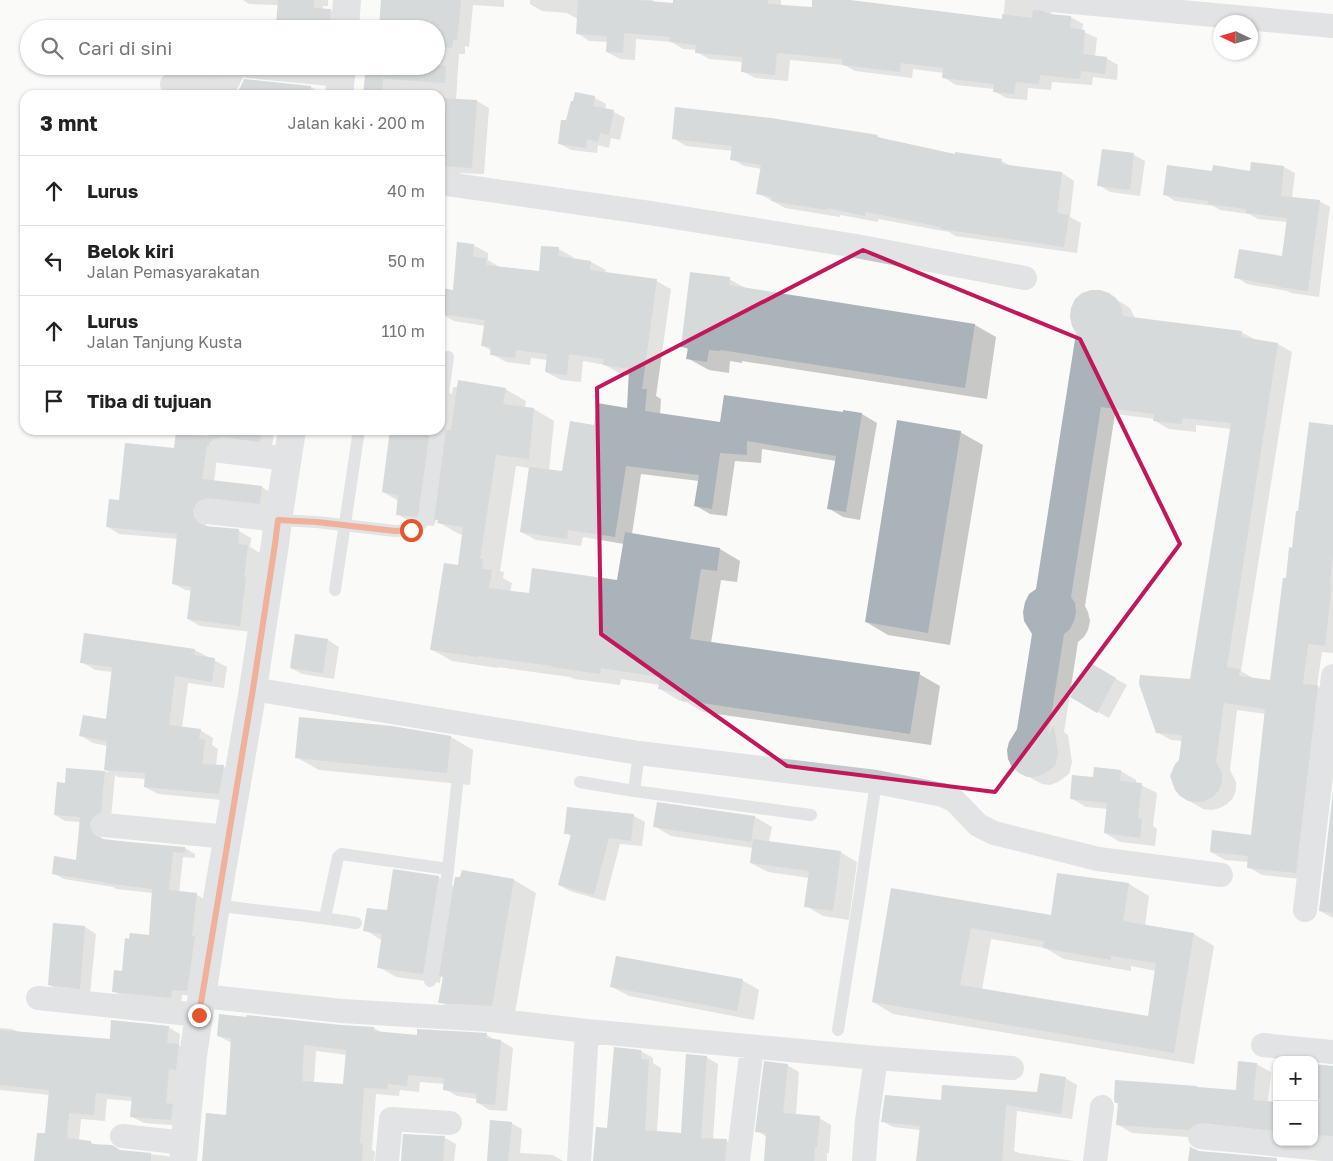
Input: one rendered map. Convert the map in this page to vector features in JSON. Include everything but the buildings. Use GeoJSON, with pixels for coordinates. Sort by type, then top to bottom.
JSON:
{"type":"FeatureCollection","features":[{"type":"Feature","properties":{"kind":"street"},"geometry":{"type":"LineString","coordinates":[[346,20],[347,0]]}},
{"type":"Feature","properties":{"kind":"street"},"geometry":{"type":"LineString","coordinates":[[1051,0],[1157,5],[1333,26]]}},
{"type":"Feature","properties":{"kind":"street"},"geometry":{"type":"LineString","coordinates":[[172,84],[220,89],[227,83],[231,75]]}},
{"type":"Feature","properties":{"kind":"street"},"geometry":{"type":"LineString","coordinates":[[312,75],[341,79]]}},
{"type":"Feature","properties":{"kind":"street"},"geometry":{"type":"LineString","coordinates":[[445,184],[670,216],[856,246],[1025,278]]}},
{"type":"Feature","properties":{"kind":"street"},"geometry":{"type":"LineString","coordinates":[[122,1136],[184,1152],[193,1056],[200,1006],[253,689],[291,435]]}},
{"type":"Feature","properties":{"kind":"street"},"geometry":{"type":"LineString","coordinates":[[222,451],[288,459]]}},
{"type":"Feature","properties":{"kind":"street"},"geometry":{"type":"LineString","coordinates":[[207,512],[278,520]]}},
{"type":"Feature","properties":{"kind":"street"},"geometry":{"type":"LineString","coordinates":[[1305,910],[1333,676]]}},
{"type":"Feature","properties":{"kind":"street"},"geometry":{"type":"LineString","coordinates":[[253,689],[639,753],[876,782],[943,795],[955,802],[978,824],[994,833],[1098,859],[1221,875]]}},
{"type":"Feature","properties":{"kind":"street"},"geometry":{"type":"LineString","coordinates":[[104,825],[228,837]]}},
{"type":"Feature","properties":{"kind":"street"},"geometry":{"type":"LineString","coordinates":[[38,998],[342,1011],[492,1020],[752,1047],[1012,1068]]}},
{"type":"Feature","properties":{"kind":"street"},"geometry":{"type":"LineString","coordinates":[[580,1161],[587,1031]]}},
{"type":"Feature","properties":{"kind":"street"},"geometry":{"type":"LineString","coordinates":[[1263,1045],[1333,1052]]}},
{"type":"Feature","properties":{"kind":"street"},"geometry":{"type":"LineString","coordinates":[[738,1161],[752,1047]]}},
{"type":"Feature","properties":{"kind":"street"},"geometry":{"type":"LineString","coordinates":[[864,1161],[867,1121],[876,1058]]}},
{"type":"Feature","properties":{"kind":"street"},"geometry":{"type":"LineString","coordinates":[[1095,1161],[1102,1107]]}},
{"type":"Feature","properties":{"kind":"street"},"geometry":{"type":"LineString","coordinates":[[387,1161],[383,1119],[450,1124]]}},
{"type":"Feature","properties":{"kind":"street"},"geometry":{"type":"LineString","coordinates":[[1200,1137],[1333,1150]]}},
{"type":"Feature","properties":{"kind":"lane"},"geometry":{"type":"LineString","coordinates":[[445,378],[448,356]]}},
{"type":"Feature","properties":{"kind":"lane"},"geometry":{"type":"LineString","coordinates":[[335,590],[358,435]]}},
{"type":"Feature","properties":{"kind":"lane"},"geometry":{"type":"LineString","coordinates":[[278,520],[344,524],[395,531],[411,530],[420,525],[426,518],[437,435]]}},
{"type":"Feature","properties":{"kind":"lane"},"geometry":{"type":"LineString","coordinates":[[634,791],[639,753]]}},
{"type":"Feature","properties":{"kind":"lane"},"geometry":{"type":"LineString","coordinates":[[430,981],[445,892],[459,768]]}},
{"type":"Feature","properties":{"kind":"lane"},"geometry":{"type":"LineString","coordinates":[[580,782],[811,815]]}},
{"type":"Feature","properties":{"kind":"lane"},"geometry":{"type":"LineString","coordinates":[[838,1030],[876,782]]}},
{"type":"Feature","properties":{"kind":"lane"},"geometry":{"type":"LineString","coordinates":[[325,918],[338,856],[341,854],[448,869]]}},
{"type":"Feature","properties":{"kind":"lane"},"geometry":{"type":"LineString","coordinates":[[216,905],[356,923]]}},
{"type":"Feature","properties":{"kind":"highlighted area"},"geometry":{"type":"Polygon","coordinates":[[[863,250],[1080,339],[1180,544],[995,792],[787,766],[601,634],[597,388],[863,250]]]}},
{"type":"Feature","properties":{"kind":"route"},"geometry":{"type":"LineString","coordinates":[[199,1015],[253,689],[278,520],[344,524],[395,531],[411,530]]}}]}
